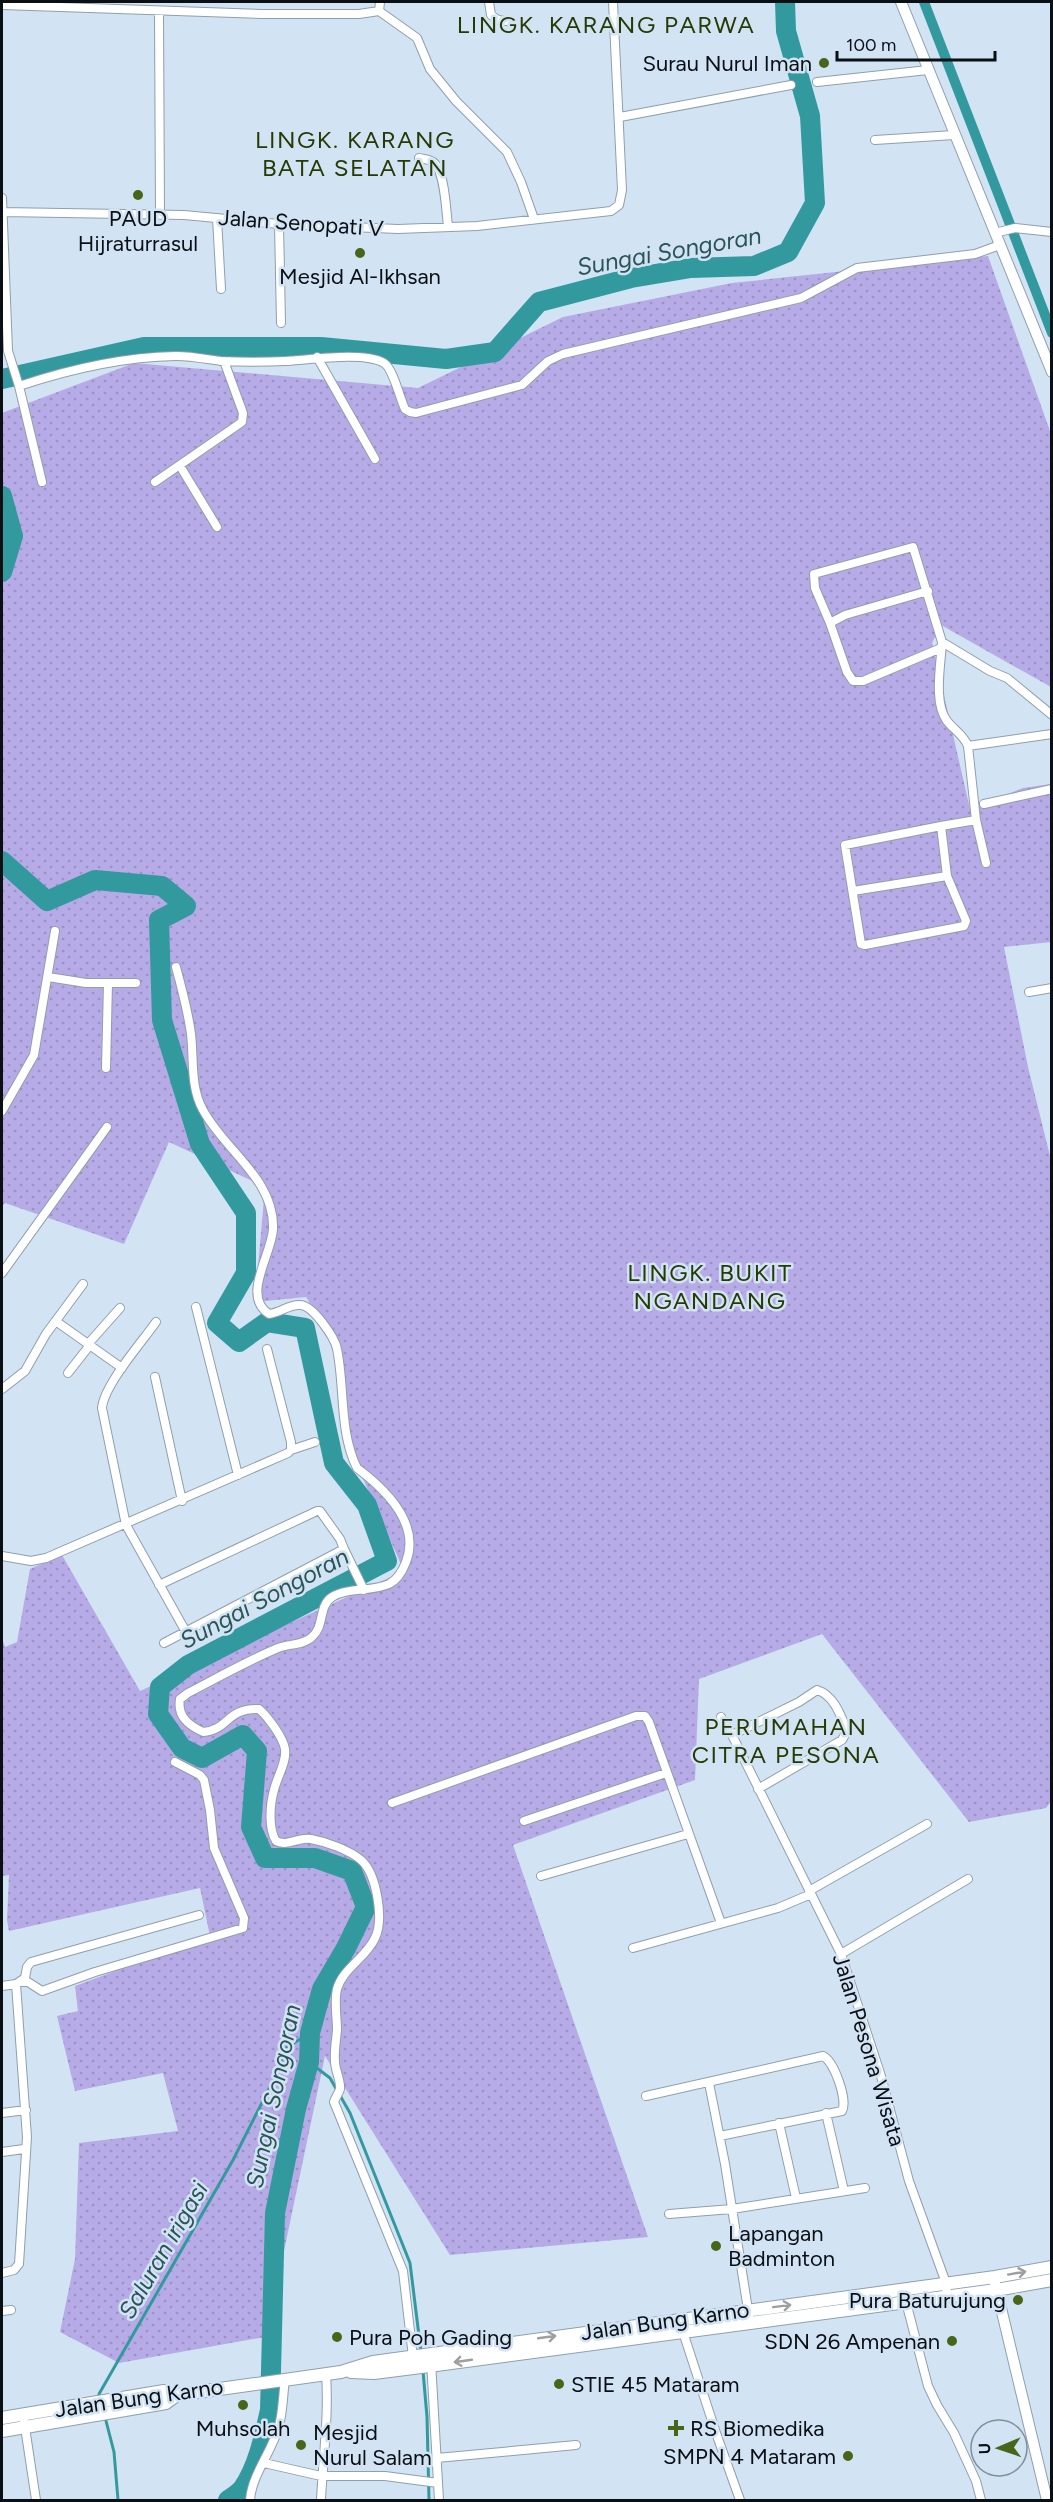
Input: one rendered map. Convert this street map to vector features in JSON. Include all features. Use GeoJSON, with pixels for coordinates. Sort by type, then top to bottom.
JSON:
{"type":"FeatureCollection","features":[{"type":"Feature","properties":{"kind":"main road"},"geometry":{"type":"LineString","coordinates":[[995,2283],[1052,2267]]}},
{"type":"Feature","properties":{"kind":"main road"},"geometry":{"type":"LineString","coordinates":[[749,2316],[906,2302],[947,2290],[995,2283],[1052,2280]]}},
{"type":"Feature","properties":{"kind":"main road","name":"Jalan Bung Karno"},"geometry":{"type":"LineString","coordinates":[[326,2374],[374,2373],[424,2360],[947,2290]]}},
{"type":"Feature","properties":{"kind":"main road"},"geometry":{"type":"LineString","coordinates":[[282,2379],[326,2374]]}},
{"type":"Feature","properties":{"kind":"main road","name":"Jalan Bung Karno"},"geometry":{"type":"LineString","coordinates":[[2,2418],[24,2421],[102,2408],[164,2391],[177,2395],[282,2379]]}},
{"type":"Feature","properties":{"kind":"main road"},"geometry":{"type":"LineString","coordinates":[[2,2431],[24,2421]]}},
{"type":"Feature","properties":{"kind":"street"},"geometry":{"type":"LineString","coordinates":[[379,11],[380,2]]}},
{"type":"Feature","properties":{"kind":"street"},"geometry":{"type":"LineString","coordinates":[[489,2],[491,15],[498,20],[506,21]]}},
{"type":"Feature","properties":{"kind":"street"},"geometry":{"type":"LineString","coordinates":[[613,2],[620,117],[791,85]]}},
{"type":"Feature","properties":{"kind":"street"},"geometry":{"type":"LineString","coordinates":[[901,2],[954,135],[1000,231],[1000,246],[1052,372]]}},
{"type":"Feature","properties":{"kind":"street"},"geometry":{"type":"LineString","coordinates":[[2,5],[261,15],[359,14],[379,11],[417,38],[430,69],[470,116],[507,152],[534,219]]}},
{"type":"Feature","properties":{"kind":"street"},"geometry":{"type":"LineString","coordinates":[[159,11],[160,215]]}},
{"type":"Feature","properties":{"kind":"street"},"geometry":{"type":"LineString","coordinates":[[817,82],[928,70]]}},
{"type":"Feature","properties":{"kind":"street","name":"Jalan Senopati V"},"geometry":{"type":"LineString","coordinates":[[2,212],[160,215],[279,224],[398,229],[477,226],[599,214],[614,209],[621,198],[620,117]]}},
{"type":"Feature","properties":{"kind":"street"},"geometry":{"type":"LineString","coordinates":[[875,140],[954,135]]}},
{"type":"Feature","properties":{"kind":"street"},"geometry":{"type":"LineString","coordinates":[[419,158],[433,162],[440,174],[448,226]]}},
{"type":"Feature","properties":{"kind":"street"},"geometry":{"type":"LineString","coordinates":[[2,198],[5,352],[18,383],[42,482]]}},
{"type":"Feature","properties":{"kind":"street"},"geometry":{"type":"LineString","coordinates":[[217,218],[221,289]]}},
{"type":"Feature","properties":{"kind":"street"},"geometry":{"type":"LineString","coordinates":[[279,224],[281,322]]}},
{"type":"Feature","properties":{"kind":"street"},"geometry":{"type":"LineString","coordinates":[[1000,231],[1016,228],[1052,232]]}},
{"type":"Feature","properties":{"kind":"street"},"geometry":{"type":"LineString","coordinates":[[18,383],[125,360],[177,356],[224,361],[287,361],[317,357],[362,359],[383,363],[389,368],[405,409],[416,412],[522,385],[527,383],[548,361],[563,354],[801,298],[857,268],[975,254],[1000,246]]}},
{"type":"Feature","properties":{"kind":"street"},"geometry":{"type":"LineString","coordinates":[[317,357],[375,459]]}},
{"type":"Feature","properties":{"kind":"street"},"geometry":{"type":"LineString","coordinates":[[155,482],[240,424],[243,419],[243,413],[224,361]]}},
{"type":"Feature","properties":{"kind":"street"},"geometry":{"type":"LineString","coordinates":[[180,466],[217,527]]}},
{"type":"Feature","properties":{"kind":"street"},"geometry":{"type":"LineString","coordinates":[[941,645],[856,682],[850,679],[813,579],[814,574],[913,546],[928,591],[941,645],[939,680],[943,712],[948,722],[964,737],[968,746],[976,819],[986,863]]}},
{"type":"Feature","properties":{"kind":"street"},"geometry":{"type":"LineString","coordinates":[[830,622],[844,615],[928,591]]}},
{"type":"Feature","properties":{"kind":"street"},"geometry":{"type":"LineString","coordinates":[[941,645],[1007,678],[1052,715]]}},
{"type":"Feature","properties":{"kind":"street"},"geometry":{"type":"LineString","coordinates":[[968,746],[1052,735]]}},
{"type":"Feature","properties":{"kind":"street"},"geometry":{"type":"LineString","coordinates":[[984,804],[1052,789]]}},
{"type":"Feature","properties":{"kind":"street"},"geometry":{"type":"LineString","coordinates":[[941,826],[947,876],[966,921],[964,926],[865,945],[859,941],[845,845],[976,819]]}},
{"type":"Feature","properties":{"kind":"street"},"geometry":{"type":"LineString","coordinates":[[853,891],[947,876]]}},
{"type":"Feature","properties":{"kind":"street"},"geometry":{"type":"LineString","coordinates":[[2,1111],[34,1055],[56,931]]}},
{"type":"Feature","properties":{"kind":"street"},"geometry":{"type":"LineString","coordinates":[[176,967],[189,1018],[198,1098],[203,1111],[257,1178],[273,1216],[273,1232],[258,1283],[258,1298],[264,1311],[269,1314],[301,1304],[309,1307],[324,1324],[337,1346],[347,1431],[354,1462],[357,1468],[390,1497],[407,1531],[409,1546],[407,1558],[396,1580],[379,1587],[363,1587],[334,1596],[326,1602],[318,1629],[312,1637],[277,1648],[180,1698],[179,1708],[185,1720],[203,1732],[218,1729],[239,1711],[260,1709],[285,1748],[274,1791],[271,1822],[276,1841],[285,1843],[297,1838],[313,1839],[343,1849],[363,1861],[376,1893],[380,1924],[374,1941],[368,1951],[346,1972],[338,1985],[335,2061],[340,2089],[335,2098],[336,2107],[403,2271],[424,2360],[437,2458],[435,2482],[439,2500]]}},
{"type":"Feature","properties":{"kind":"street"},"geometry":{"type":"LineString","coordinates":[[48,977],[86,982],[136,983]]}},
{"type":"Feature","properties":{"kind":"street"},"geometry":{"type":"LineString","coordinates":[[105,1068],[108,983]]}},
{"type":"Feature","properties":{"kind":"street"},"geometry":{"type":"LineString","coordinates":[[1029,992],[1052,988]]}},
{"type":"Feature","properties":{"kind":"street"},"geometry":{"type":"LineString","coordinates":[[2,1274],[107,1127]]}},
{"type":"Feature","properties":{"kind":"street"},"geometry":{"type":"LineString","coordinates":[[3,1388],[25,1371],[46,1334],[83,1284]]}},
{"type":"Feature","properties":{"kind":"street"},"geometry":{"type":"LineString","coordinates":[[196,1307],[238,1475]]}},
{"type":"Feature","properties":{"kind":"street"},"geometry":{"type":"LineString","coordinates":[[68,1373],[120,1308]]}},
{"type":"Feature","properties":{"kind":"street"},"geometry":{"type":"LineString","coordinates":[[57,1322],[122,1368]]}},
{"type":"Feature","properties":{"kind":"street"},"geometry":{"type":"LineString","coordinates":[[156,1322],[102,1399],[102,1408],[126,1525],[186,1632]]}},
{"type":"Feature","properties":{"kind":"street"},"geometry":{"type":"LineString","coordinates":[[267,1349],[291,1450]]}},
{"type":"Feature","properties":{"kind":"street"},"geometry":{"type":"LineString","coordinates":[[155,1377],[182,1501]]}},
{"type":"Feature","properties":{"kind":"street"},"geometry":{"type":"LineString","coordinates":[[2,1556],[25,1561],[38,1560],[126,1525],[288,1454],[291,1450],[315,1442]]}},
{"type":"Feature","properties":{"kind":"street"},"geometry":{"type":"LineString","coordinates":[[159,1585],[320,1511],[340,1539],[363,1587]]}},
{"type":"Feature","properties":{"kind":"street"},"geometry":{"type":"LineString","coordinates":[[164,1643],[344,1550]]}},
{"type":"Feature","properties":{"kind":"street"},"geometry":{"type":"LineString","coordinates":[[732,1735],[799,1702],[817,1690],[825,1692],[832,1700],[843,1722],[847,1731],[842,1740],[758,1789]]}},
{"type":"Feature","properties":{"kind":"street"},"geometry":{"type":"LineString","coordinates":[[392,1803],[640,1715],[648,1718],[721,1923]]}},
{"type":"Feature","properties":{"kind":"street","name":"Jalan Pesona Wisata"},"geometry":{"type":"LineString","coordinates":[[721,1717],[841,1954],[882,2076],[909,2181],[947,2290]]}},
{"type":"Feature","properties":{"kind":"street"},"geometry":{"type":"LineString","coordinates":[[2,1986],[28,1982],[42,1991],[95,1972],[243,1928],[244,1918],[214,1848],[204,1780],[200,1775],[175,1762]]}},
{"type":"Feature","properties":{"kind":"street"},"geometry":{"type":"LineString","coordinates":[[524,1821],[666,1773]]}},
{"type":"Feature","properties":{"kind":"street"},"geometry":{"type":"LineString","coordinates":[[633,1948],[778,1908],[927,1824]]}},
{"type":"Feature","properties":{"kind":"street"},"geometry":{"type":"LineString","coordinates":[[541,1876],[688,1834]]}},
{"type":"Feature","properties":{"kind":"street"},"geometry":{"type":"LineString","coordinates":[[841,1954],[968,1879]]}},
{"type":"Feature","properties":{"kind":"street"},"geometry":{"type":"LineString","coordinates":[[2,2273],[14,2270],[19,2264],[24,2149],[27,2137],[19,1983],[31,1962],[199,1915]]}},
{"type":"Feature","properties":{"kind":"street"},"geometry":{"type":"LineString","coordinates":[[646,2096],[823,2056],[831,2062],[844,2106],[842,2111],[720,2136]]}},
{"type":"Feature","properties":{"kind":"street"},"geometry":{"type":"LineString","coordinates":[[709,2083],[720,2136],[749,2316]]}},
{"type":"Feature","properties":{"kind":"street"},"geometry":{"type":"LineString","coordinates":[[2,2113],[26,2110]]}},
{"type":"Feature","properties":{"kind":"street"},"geometry":{"type":"LineString","coordinates":[[826,2113],[844,2191]]}},
{"type":"Feature","properties":{"kind":"street"},"geometry":{"type":"LineString","coordinates":[[779,2123],[796,2198]]}},
{"type":"Feature","properties":{"kind":"street"},"geometry":{"type":"LineString","coordinates":[[2,2152],[24,2149]]}},
{"type":"Feature","properties":{"kind":"street"},"geometry":{"type":"LineString","coordinates":[[669,2214],[732,2209],[865,2188]]}},
{"type":"Feature","properties":{"kind":"street"},"geometry":{"type":"LineString","coordinates":[[995,2283],[1047,2500]]}},
{"type":"Feature","properties":{"kind":"street"},"geometry":{"type":"LineString","coordinates":[[906,2302],[928,2386],[954,2433],[976,2481],[981,2500]]}},
{"type":"Feature","properties":{"kind":"street"},"geometry":{"type":"LineString","coordinates":[[682,2325],[740,2500]]}},
{"type":"Feature","properties":{"kind":"street"},"geometry":{"type":"LineString","coordinates":[[321,2500],[327,2418],[326,2374]]}},
{"type":"Feature","properties":{"kind":"street"},"geometry":{"type":"LineString","coordinates":[[250,2500],[254,2481],[279,2426],[282,2379]]}},
{"type":"Feature","properties":{"kind":"street"},"geometry":{"type":"LineString","coordinates":[[24,2421],[36,2500]]}},
{"type":"Feature","properties":{"kind":"street"},"geometry":{"type":"LineString","coordinates":[[437,2458],[576,2445]]}},
{"type":"Feature","properties":{"kind":"street"},"geometry":{"type":"LineString","coordinates":[[264,2463],[321,2476],[385,2476],[435,2482]]}},
{"type":"Feature","properties":{"kind":"shaded area"},"geometry":{"type":"Polygon","coordinates":[[[988,256],[1051,434],[1051,687],[941,625],[932,643],[970,809],[1023,788],[1051,784],[1051,942],[1004,947],[1028,1067],[1051,1160],[1052,1800],[1046,1808],[969,1822],[822,1634],[699,1679],[695,1780],[513,1845],[648,2237],[450,2255],[325,2056],[281,2265],[276,2335],[119,2363],[60,2332],[75,2259],[79,2143],[178,2131],[163,2073],[75,2091],[57,2016],[78,2011],[75,1986],[210,1936],[200,1888],[9,1931],[7,1920],[9,1875],[2,1876],[2,1638],[5,1647],[17,1642],[30,1569],[62,1555],[140,1691],[404,1571],[352,1454],[333,1340],[306,1297],[255,1302],[265,1187],[169,1142],[124,1244],[5,1203],[2,1206],[2,413],[134,363],[418,388],[563,317],[732,283],[988,256]]]}},
{"type":"Feature","properties":{"kind":"waterway","name":"Sungai Songoran"},"geometry":{"type":"LineString","coordinates":[[2,379],[144,347],[321,347],[446,359],[495,352],[539,302],[631,278],[691,268],[754,266],[788,252],[815,203],[810,116],[786,31],[785,2]]}},
{"type":"Feature","properties":{"kind":"waterway"},"geometry":{"type":"LineString","coordinates":[[924,2],[1052,333]]}},
{"type":"Feature","properties":{"kind":"waterway","name":"Sungai Songoran"},"geometry":{"type":"LineString","coordinates":[[2,496],[13,536],[2,572]]}},
{"type":"Feature","properties":{"kind":"waterway","name":"Sungai Songoran"},"geometry":{"type":"LineString","coordinates":[[2,861],[47,901],[95,880],[162,886],[186,906],[159,920],[162,1020],[200,1144],[246,1213],[246,1273],[217,1323],[239,1342],[267,1322],[305,1328],[334,1463],[367,1505],[387,1561],[188,1665],[160,1687],[158,1714],[182,1748],[202,1758],[243,1735],[257,1751],[251,1827],[265,1858],[315,1858],[352,1871],[366,1907],[322,1989],[310,2033],[309,2062],[296,2109],[275,2213],[270,2410],[253,2470],[243,2488],[228,2500]]}},
{"type":"Feature","properties":{"kind":"waterway","name":"Saluran irigasi"},"geometry":{"type":"LineString","coordinates":[[100,2399],[99,2394],[233,2160],[275,2077],[286,2048],[310,2033]]}},
{"type":"Feature","properties":{"kind":"waterway","name":"Saluran irigasi"},"geometry":{"type":"LineString","coordinates":[[309,2062],[330,2078],[350,2113],[410,2263],[421,2352]]}},
{"type":"Feature","properties":{"kind":"waterway","name":"Saluran irigasi"},"geometry":{"type":"LineString","coordinates":[[423,2371],[427,2417],[429,2500]]}},
{"type":"Feature","properties":{"kind":"waterway","name":"Saluran irigasi"},"geometry":{"type":"LineString","coordinates":[[105,2417],[114,2452],[118,2500]]}},
{"type":"Feature","properties":{"kind":"place","name":"Surau Nurul Iman"},"geometry":{"type":"Point","coordinates":[824,63]}},
{"type":"Feature","properties":{"kind":"place","name":"PAUD Hijraturrasul"},"geometry":{"type":"Point","coordinates":[138,195]}},
{"type":"Feature","properties":{"kind":"place","name":"Mesjid Al-Ikhsan"},"geometry":{"type":"Point","coordinates":[360,253]}},
{"type":"Feature","properties":{"kind":"place","name":"Lapangan Badminton"},"geometry":{"type":"Point","coordinates":[716,2246]}},
{"type":"Feature","properties":{"kind":"place","name":"Pura Baturujung"},"geometry":{"type":"Point","coordinates":[1018,2300]}},
{"type":"Feature","properties":{"kind":"place","name":"Pura Poh Gading"},"geometry":{"type":"Point","coordinates":[337,2337]}},
{"type":"Feature","properties":{"kind":"place","name":"SDN 26 Ampenan"},"geometry":{"type":"Point","coordinates":[952,2341]}},
{"type":"Feature","properties":{"kind":"place","name":"STIE 45 Mataram"},"geometry":{"type":"Point","coordinates":[559,2384]}},
{"type":"Feature","properties":{"kind":"place","name":"Muhsolah"},"geometry":{"type":"Point","coordinates":[243,2405]}},
{"type":"Feature","properties":{"kind":"place","name":"RS Biomedika"},"geometry":{"type":"Point","coordinates":[676,2428]}},
{"type":"Feature","properties":{"kind":"place","name":"Mesjid Nurul Salam"},"geometry":{"type":"Point","coordinates":[301,2445]}},
{"type":"Feature","properties":{"kind":"place","name":"SMPN 4 Mataram"},"geometry":{"type":"Point","coordinates":[848,2456]}},
{"type":"Feature","properties":{"kind":"district","name":"LINGK. KARANG PARWA"},"geometry":{"type":"Point","coordinates":[606,24]}},
{"type":"Feature","properties":{"kind":"district","name":"LINGK. KARANG BATA SELATAN"},"geometry":{"type":"Point","coordinates":[355,153]}},
{"type":"Feature","properties":{"kind":"district","name":"LINGK. BUKIT NGANDANG"},"geometry":{"type":"Point","coordinates":[710,1286]}},
{"type":"Feature","properties":{"kind":"district","name":"PERUMAHAN CITRA PESONA"},"geometry":{"type":"Point","coordinates":[786,1740]}}]}
